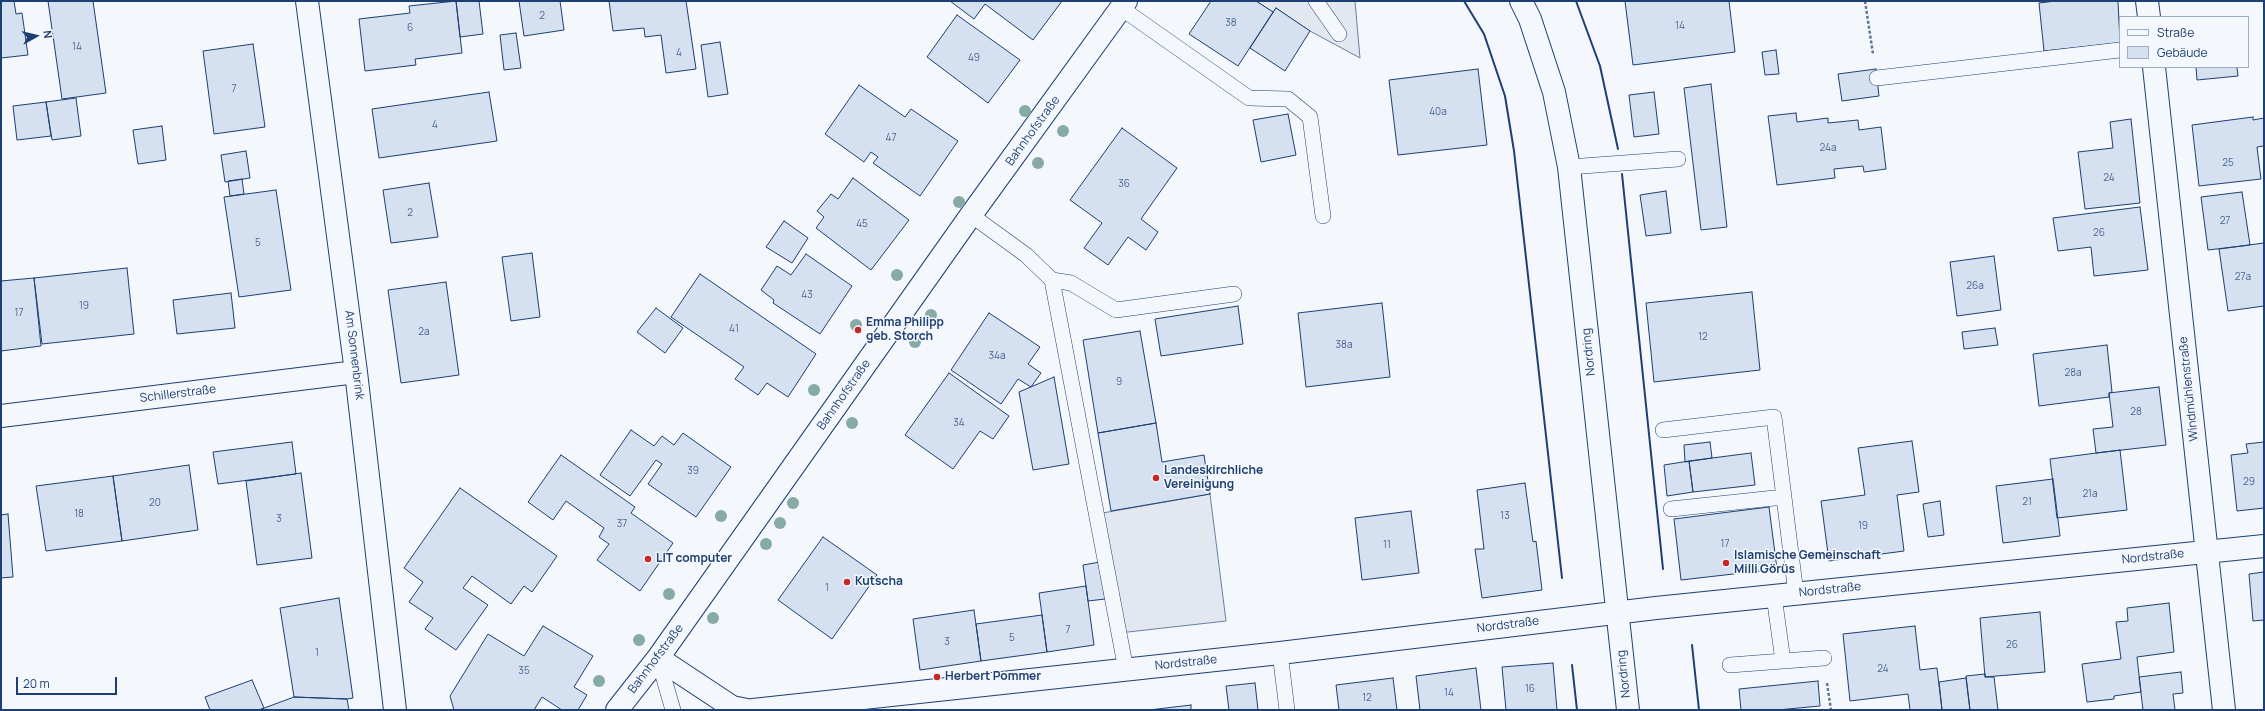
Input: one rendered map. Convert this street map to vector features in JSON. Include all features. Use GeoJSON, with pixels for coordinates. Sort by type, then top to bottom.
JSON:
{"type":"FeatureCollection","features":[{"type":"Feature","properties":{"kind":"street","name":"Am Sonnenbrink"},"geometry":{"type":"LineString","coordinates":[[307,1],[356,372],[396,710]]}},
{"type":"Feature","properties":{"kind":"street","name":"Nordring"},"geometry":{"type":"LineString","coordinates":[[1521,1],[1530,19],[1554,92],[1569,167],[1628,710]]}},
{"type":"Feature","properties":{"kind":"street"},"geometry":{"type":"LineString","coordinates":[[2147,1],[2149,16]]}},
{"type":"Feature","properties":{"kind":"street","name":"Bahnhofstraße"},"geometry":{"type":"LineString","coordinates":[[617,710],[658,658],[971,215],[1124,5]]}},
{"type":"Feature","properties":{"kind":"street","name":"Windmühlenstraße"},"geometry":{"type":"LineString","coordinates":[[2154,68],[2224,710]]}},
{"type":"Feature","properties":{"kind":"street","name":"Schillerstraße"},"geometry":{"type":"LineString","coordinates":[[1,416],[356,372]]}},
{"type":"Feature","properties":{"kind":"street","name":"Nordstraße"},"geometry":{"type":"LineString","coordinates":[[753,710],[1280,653],[1617,612],[2264,546]]}},
{"type":"Feature","properties":{"kind":"street"},"geometry":{"type":"LineString","coordinates":[[658,658],[732,706],[747,710]]}},
{"type":"Feature","properties":{"kind":"lane"},"geometry":{"type":"LineString","coordinates":[[1316,1],[1339,34]]}},
{"type":"Feature","properties":{"kind":"lane"},"geometry":{"type":"LineString","coordinates":[[1124,5],[1249,98],[1288,99],[1310,117],[1323,216]]}},
{"type":"Feature","properties":{"kind":"lane"},"geometry":{"type":"LineString","coordinates":[[1881,78],[2119,50]]}},
{"type":"Feature","properties":{"kind":"lane"},"geometry":{"type":"LineString","coordinates":[[1569,167],[1678,160]]}},
{"type":"Feature","properties":{"kind":"lane"},"geometry":{"type":"LineString","coordinates":[[971,215],[1026,255],[1052,280],[1071,283],[1116,310],[1234,294]]}},
{"type":"Feature","properties":{"kind":"lane"},"geometry":{"type":"LineString","coordinates":[[1052,280],[1126,670]]}},
{"type":"Feature","properties":{"kind":"lane"},"geometry":{"type":"LineString","coordinates":[[1663,430],[1774,416],[1796,594]]}},
{"type":"Feature","properties":{"kind":"lane"},"geometry":{"type":"LineString","coordinates":[[1671,509],[1784,497]]}},
{"type":"Feature","properties":{"kind":"lane"},"geometry":{"type":"LineString","coordinates":[[1774,596],[1783,661]]}},
{"type":"Feature","properties":{"kind":"lane"},"geometry":{"type":"LineString","coordinates":[[1280,653],[1287,710]]}},
{"type":"Feature","properties":{"kind":"lane"},"geometry":{"type":"LineString","coordinates":[[658,658],[673,710]]}},
{"type":"Feature","properties":{"kind":"lane"},"geometry":{"type":"LineString","coordinates":[[1730,666],[1824,658]]}},
{"type":"Feature","properties":{"kind":"path"},"geometry":{"type":"LineString","coordinates":[[1865,1],[1872,52],[1881,78]]}},
{"type":"Feature","properties":{"kind":"shaded area"},"geometry":{"type":"Polygon","coordinates":[[[1256,1],[1355,1],[1360,58],[1310,31],[1276,8],[1273,12],[1256,1]]]}},
{"type":"Feature","properties":{"kind":"shaded area"},"geometry":{"type":"Polygon","coordinates":[[[1210,494],[1226,621],[1119,633],[1097,514],[1210,494]]]}},
{"type":"Feature","properties":{"kind":"building"},"geometry":{"type":"Polygon","coordinates":[[[1,1],[14,1],[16,14],[22,13],[28,55],[1,58],[1,1]]]}},
{"type":"Feature","properties":{"kind":"building"},"geometry":{"type":"Polygon","coordinates":[[[48,1],[93,1],[106,93],[62,99],[48,1]]]}},
{"type":"Feature","properties":{"kind":"building"},"geometry":{"type":"Polygon","coordinates":[[[456,1],[462,53],[415,59],[416,65],[365,71],[359,19],[410,13],[409,6],[456,1]]]}},
{"type":"Feature","properties":{"kind":"building"},"geometry":{"type":"Polygon","coordinates":[[[456,1],[479,1],[483,34],[460,37],[456,1]]]}},
{"type":"Feature","properties":{"kind":"building"},"geometry":{"type":"Polygon","coordinates":[[[519,1],[560,1],[564,30],[524,36],[519,1]]]}},
{"type":"Feature","properties":{"kind":"building"},"geometry":{"type":"Polygon","coordinates":[[[609,1],[686,1],[696,69],[666,73],[661,35],[645,37],[644,28],[613,31],[609,1]]]}},
{"type":"Feature","properties":{"kind":"building"},"geometry":{"type":"Polygon","coordinates":[[[950,1],[1062,1],[1033,40],[985,4],[974,19],[950,1]]]}},
{"type":"Feature","properties":{"kind":"building"},"geometry":{"type":"Polygon","coordinates":[[[1211,1],[1256,1],[1273,12],[1238,66],[1189,34],[1211,1]]]}},
{"type":"Feature","properties":{"kind":"building"},"geometry":{"type":"Polygon","coordinates":[[[1625,1],[1729,1],[1735,52],[1633,65],[1625,1]]]}},
{"type":"Feature","properties":{"kind":"building"},"geometry":{"type":"Polygon","coordinates":[[[2056,1],[2118,1],[2119,43],[2044,51],[2039,3],[2056,1]]]}},
{"type":"Feature","properties":{"kind":"building"},"geometry":{"type":"Polygon","coordinates":[[[1276,8],[1310,31],[1285,71],[1250,48],[1276,8]]]}},
{"type":"Feature","properties":{"kind":"building"},"geometry":{"type":"Polygon","coordinates":[[[957,15],[1020,60],[988,103],[927,57],[957,15]]]}},
{"type":"Feature","properties":{"kind":"building"},"geometry":{"type":"Polygon","coordinates":[[[516,33],[521,68],[504,70],[500,35],[516,33]]]}},
{"type":"Feature","properties":{"kind":"building"},"geometry":{"type":"Polygon","coordinates":[[[720,42],[728,94],[708,97],[701,45],[720,42]]]}},
{"type":"Feature","properties":{"kind":"building"},"geometry":{"type":"Polygon","coordinates":[[[253,44],[265,127],[214,134],[203,51],[253,44]]]}},
{"type":"Feature","properties":{"kind":"building"},"geometry":{"type":"Polygon","coordinates":[[[1776,50],[1779,74],[1765,75],[1762,52],[1776,50]]]}},
{"type":"Feature","properties":{"kind":"building"},"geometry":{"type":"Polygon","coordinates":[[[2196,68],[2237,68],[2238,76],[2197,80],[2196,68]]]}},
{"type":"Feature","properties":{"kind":"building"},"geometry":{"type":"Polygon","coordinates":[[[1478,69],[1487,145],[1398,155],[1389,80],[1478,69]]]}},
{"type":"Feature","properties":{"kind":"building"},"geometry":{"type":"Polygon","coordinates":[[[1876,69],[1879,96],[1842,101],[1838,74],[1876,69]]]}},
{"type":"Feature","properties":{"kind":"building"},"geometry":{"type":"Polygon","coordinates":[[[1711,84],[1727,227],[1701,230],[1684,88],[1711,84]]]}},
{"type":"Feature","properties":{"kind":"building"},"geometry":{"type":"Polygon","coordinates":[[[859,85],[905,117],[911,109],[958,141],[920,196],[873,163],[878,157],[871,152],[864,162],[825,134],[859,85]]]}},
{"type":"Feature","properties":{"kind":"building"},"geometry":{"type":"Polygon","coordinates":[[[489,92],[497,141],[379,158],[372,109],[489,92]]]}},
{"type":"Feature","properties":{"kind":"building"},"geometry":{"type":"Polygon","coordinates":[[[1654,92],[1659,134],[1634,137],[1629,95],[1654,92]]]}},
{"type":"Feature","properties":{"kind":"building"},"geometry":{"type":"Polygon","coordinates":[[[76,98],[81,136],[52,140],[46,102],[76,98]]]}},
{"type":"Feature","properties":{"kind":"building"},"geometry":{"type":"Polygon","coordinates":[[[46,102],[51,136],[17,140],[13,106],[46,102]]]}},
{"type":"Feature","properties":{"kind":"building"},"geometry":{"type":"Polygon","coordinates":[[[1796,113],[1797,122],[1828,118],[1828,123],[1858,120],[1859,130],[1881,127],[1886,169],[1864,172],[1863,166],[1834,169],[1835,178],[1777,185],[1768,116],[1796,113]]]}},
{"type":"Feature","properties":{"kind":"building"},"geometry":{"type":"Polygon","coordinates":[[[1288,114],[1296,155],[1261,162],[1253,120],[1288,114]]]}},
{"type":"Feature","properties":{"kind":"building"},"geometry":{"type":"Polygon","coordinates":[[[2253,117],[2253,120],[2264,118],[2264,146],[2257,147],[2261,179],[2199,186],[2192,125],[2253,117]]]}},
{"type":"Feature","properties":{"kind":"building"},"geometry":{"type":"Polygon","coordinates":[[[2131,119],[2140,203],[2085,209],[2078,152],[2113,148],[2110,122],[2131,119]]]}},
{"type":"Feature","properties":{"kind":"building"},"geometry":{"type":"Polygon","coordinates":[[[162,126],[166,160],[138,164],[133,130],[162,126]]]}},
{"type":"Feature","properties":{"kind":"building"},"geometry":{"type":"Polygon","coordinates":[[[1122,128],[1177,168],[1141,219],[1158,232],[1146,250],[1128,237],[1108,265],[1084,248],[1102,223],[1070,200],[1122,128]]]}},
{"type":"Feature","properties":{"kind":"building"},"geometry":{"type":"Polygon","coordinates":[[[246,151],[250,178],[225,182],[221,155],[246,151]]]}},
{"type":"Feature","properties":{"kind":"building"},"geometry":{"type":"Polygon","coordinates":[[[853,178],[909,220],[871,270],[816,228],[824,217],[817,211],[831,194],[838,199],[853,178]]]}},
{"type":"Feature","properties":{"kind":"building"},"geometry":{"type":"Polygon","coordinates":[[[242,179],[244,194],[230,196],[228,181],[242,179]]]}},
{"type":"Feature","properties":{"kind":"building"},"geometry":{"type":"Polygon","coordinates":[[[429,183],[438,237],[391,243],[383,190],[429,183]]]}},
{"type":"Feature","properties":{"kind":"building"},"geometry":{"type":"Polygon","coordinates":[[[276,190],[291,290],[239,297],[224,197],[276,190]]]}},
{"type":"Feature","properties":{"kind":"building"},"geometry":{"type":"Polygon","coordinates":[[[1666,191],[1671,233],[1646,236],[1640,195],[1666,191]]]}},
{"type":"Feature","properties":{"kind":"building"},"geometry":{"type":"Polygon","coordinates":[[[2242,192],[2250,245],[2208,250],[2201,197],[2242,192]]]}},
{"type":"Feature","properties":{"kind":"building"},"geometry":{"type":"Polygon","coordinates":[[[2140,207],[2148,270],[2094,276],[2091,247],[2058,251],[2053,218],[2140,207]]]}},
{"type":"Feature","properties":{"kind":"building"},"geometry":{"type":"Polygon","coordinates":[[[784,221],[808,238],[792,263],[766,247],[784,221]]]}},
{"type":"Feature","properties":{"kind":"building"},"geometry":{"type":"Polygon","coordinates":[[[2264,243],[2264,306],[2228,311],[2219,249],[2264,243]]]}},
{"type":"Feature","properties":{"kind":"building"},"geometry":{"type":"Polygon","coordinates":[[[532,253],[540,317],[511,321],[502,257],[532,253]]]}},
{"type":"Feature","properties":{"kind":"building"},"geometry":{"type":"Polygon","coordinates":[[[806,254],[852,286],[820,334],[773,303],[774,300],[761,290],[777,266],[791,275],[806,254]]]}},
{"type":"Feature","properties":{"kind":"building"},"geometry":{"type":"Polygon","coordinates":[[[1994,256],[2001,310],[1957,316],[1950,262],[1994,256]]]}},
{"type":"Feature","properties":{"kind":"building"},"geometry":{"type":"Polygon","coordinates":[[[127,268],[134,334],[42,344],[34,278],[127,268]]]}},
{"type":"Feature","properties":{"kind":"building"},"geometry":{"type":"Polygon","coordinates":[[[700,274],[816,354],[788,397],[767,383],[758,395],[735,379],[744,367],[671,317],[700,274]]]}},
{"type":"Feature","properties":{"kind":"building"},"geometry":{"type":"Polygon","coordinates":[[[34,278],[41,346],[1,351],[1,281],[34,278]]]}},
{"type":"Feature","properties":{"kind":"building"},"geometry":{"type":"Polygon","coordinates":[[[446,282],[459,375],[401,383],[388,290],[446,282]]]}},
{"type":"Feature","properties":{"kind":"building"},"geometry":{"type":"Polygon","coordinates":[[[1752,292],[1760,370],[1654,382],[1646,303],[1752,292]]]}},
{"type":"Feature","properties":{"kind":"building"},"geometry":{"type":"Polygon","coordinates":[[[231,293],[235,328],[177,334],[173,300],[231,293]]]}},
{"type":"Feature","properties":{"kind":"building"},"geometry":{"type":"Polygon","coordinates":[[[1382,303],[1390,377],[1306,387],[1298,313],[1382,303]]]}},
{"type":"Feature","properties":{"kind":"building"},"geometry":{"type":"Polygon","coordinates":[[[1238,306],[1243,344],[1161,356],[1155,319],[1238,306]]]}},
{"type":"Feature","properties":{"kind":"building"},"geometry":{"type":"Polygon","coordinates":[[[656,308],[683,328],[665,353],[637,332],[656,308]]]}},
{"type":"Feature","properties":{"kind":"building"},"geometry":{"type":"Polygon","coordinates":[[[989,313],[1040,347],[1028,364],[1041,373],[1031,387],[1018,379],[1001,404],[951,370],[989,313]]]}},
{"type":"Feature","properties":{"kind":"building"},"geometry":{"type":"Polygon","coordinates":[[[1995,328],[1998,345],[1964,349],[1962,332],[1995,328]]]}},
{"type":"Feature","properties":{"kind":"building"},"geometry":{"type":"Polygon","coordinates":[[[1140,331],[1156,423],[1098,433],[1083,340],[1140,331]]]}},
{"type":"Feature","properties":{"kind":"building"},"geometry":{"type":"Polygon","coordinates":[[[2107,345],[2112,392],[2109,393],[2109,397],[2039,406],[2033,354],[2107,345]]]}},
{"type":"Feature","properties":{"kind":"building"},"geometry":{"type":"Polygon","coordinates":[[[949,373],[1009,416],[993,439],[980,431],[953,469],[905,435],[949,373]]]}},
{"type":"Feature","properties":{"kind":"building"},"geometry":{"type":"Polygon","coordinates":[[[1054,377],[1069,464],[1033,470],[1019,392],[1054,377]]]}},
{"type":"Feature","properties":{"kind":"building"},"geometry":{"type":"Polygon","coordinates":[[[2159,387],[2166,445],[2096,453],[2093,429],[2113,427],[2109,393],[2159,387]]]}},
{"type":"Feature","properties":{"kind":"building","name":"Landeskirchliche Vereinigung"},"geometry":{"type":"Polygon","coordinates":[[[1156,423],[1162,462],[1204,455],[1210,494],[1111,511],[1098,433],[1156,423]]]}},
{"type":"Feature","properties":{"kind":"building"},"geometry":{"type":"Polygon","coordinates":[[[631,430],[654,446],[662,436],[674,445],[683,433],[731,467],[696,517],[648,484],[662,464],[656,460],[630,496],[600,475],[631,430]]]}},
{"type":"Feature","properties":{"kind":"building"},"geometry":{"type":"Polygon","coordinates":[[[1912,441],[1919,492],[1897,495],[1904,551],[1829,561],[1821,501],[1865,495],[1858,448],[1912,441]]]}},
{"type":"Feature","properties":{"kind":"building"},"geometry":{"type":"Polygon","coordinates":[[[292,442],[296,474],[218,484],[213,452],[292,442]]]}},
{"type":"Feature","properties":{"kind":"building"},"geometry":{"type":"Polygon","coordinates":[[[1710,442],[1712,458],[1685,462],[1684,445],[1710,442]]]}},
{"type":"Feature","properties":{"kind":"building"},"geometry":{"type":"Polygon","coordinates":[[[2264,442],[2264,508],[2237,511],[2231,455],[2248,453],[2246,444],[2264,442]]]}},
{"type":"Feature","properties":{"kind":"building"},"geometry":{"type":"Polygon","coordinates":[[[2120,450],[2127,510],[2057,518],[2050,459],[2120,450]]]}},
{"type":"Feature","properties":{"kind":"building"},"geometry":{"type":"Polygon","coordinates":[[[1751,453],[1755,485],[1693,492],[1689,461],[1751,453]]]}},
{"type":"Feature","properties":{"kind":"building"},"geometry":{"type":"Polygon","coordinates":[[[561,455],[635,507],[631,513],[673,543],[640,591],[597,560],[609,544],[599,537],[604,528],[566,501],[553,520],[528,502],[561,455]]]}},
{"type":"Feature","properties":{"kind":"building"},"geometry":{"type":"Polygon","coordinates":[[[1689,461],[1693,492],[1667,496],[1664,465],[1689,461]]]}},
{"type":"Feature","properties":{"kind":"building"},"geometry":{"type":"Polygon","coordinates":[[[189,465],[198,530],[122,541],[113,476],[189,465]]]}},
{"type":"Feature","properties":{"kind":"building"},"geometry":{"type":"Polygon","coordinates":[[[301,473],[312,558],[257,565],[246,481],[301,473]]]}},
{"type":"Feature","properties":{"kind":"building"},"geometry":{"type":"Polygon","coordinates":[[[113,476],[122,541],[46,551],[36,486],[113,476]]]}},
{"type":"Feature","properties":{"kind":"building"},"geometry":{"type":"Polygon","coordinates":[[[2053,479],[2060,536],[2003,543],[1996,486],[2053,479]]]}},
{"type":"Feature","properties":{"kind":"building"},"geometry":{"type":"Polygon","coordinates":[[[1525,483],[1533,542],[1536,541],[1542,590],[1482,598],[1475,549],[1484,549],[1477,490],[1525,483]]]}},
{"type":"Feature","properties":{"kind":"building"},"geometry":{"type":"Polygon","coordinates":[[[460,488],[557,556],[532,592],[524,586],[511,604],[472,576],[463,588],[488,605],[456,650],[425,629],[433,618],[409,602],[423,582],[404,568],[460,488]]]}},
{"type":"Feature","properties":{"kind":"building"},"geometry":{"type":"Polygon","coordinates":[[[1940,501],[1944,535],[1928,537],[1923,504],[1940,501]]]}},
{"type":"Feature","properties":{"kind":"building"},"geometry":{"type":"Polygon","coordinates":[[[1769,507],[1777,569],[1681,580],[1674,519],[1769,507]]]}},
{"type":"Feature","properties":{"kind":"building"},"geometry":{"type":"Polygon","coordinates":[[[1411,511],[1419,573],[1362,580],[1355,518],[1411,511]]]}},
{"type":"Feature","properties":{"kind":"building"},"geometry":{"type":"Polygon","coordinates":[[[8,514],[13,577],[1,578],[1,515],[8,514]]]}},
{"type":"Feature","properties":{"kind":"building"},"geometry":{"type":"Polygon","coordinates":[[[823,537],[877,575],[832,639],[778,600],[823,537]]]}},
{"type":"Feature","properties":{"kind":"building"},"geometry":{"type":"Polygon","coordinates":[[[1100,562],[1105,599],[1088,601],[1083,565],[1100,562]]]}},
{"type":"Feature","properties":{"kind":"building"},"geometry":{"type":"Polygon","coordinates":[[[2264,572],[2264,620],[2253,621],[2249,574],[2264,572]]]}},
{"type":"Feature","properties":{"kind":"building"},"geometry":{"type":"Polygon","coordinates":[[[1086,586],[1094,645],[1047,652],[1039,593],[1086,586]]]}},
{"type":"Feature","properties":{"kind":"building"},"geometry":{"type":"Polygon","coordinates":[[[339,598],[353,698],[294,697],[280,608],[339,598]]]}},
{"type":"Feature","properties":{"kind":"building"},"geometry":{"type":"Polygon","coordinates":[[[2169,603],[2174,652],[2137,657],[2141,692],[2114,696],[2114,699],[2087,702],[2082,664],[2121,659],[2116,622],[2128,621],[2127,608],[2169,603]]]}},
{"type":"Feature","properties":{"kind":"building"},"geometry":{"type":"Polygon","coordinates":[[[974,610],[981,661],[920,670],[913,619],[974,610]]]}},
{"type":"Feature","properties":{"kind":"building"},"geometry":{"type":"Polygon","coordinates":[[[2040,612],[2045,672],[1985,677],[1980,618],[2040,612]]]}},
{"type":"Feature","properties":{"kind":"building"},"geometry":{"type":"Polygon","coordinates":[[[1042,615],[1047,652],[981,661],[976,624],[1042,615]]]}},
{"type":"Feature","properties":{"kind":"building"},"geometry":{"type":"Polygon","coordinates":[[[543,626],[593,656],[574,687],[587,695],[578,710],[562,710],[542,697],[534,710],[454,710],[450,696],[488,634],[524,656],[543,626]]]}},
{"type":"Feature","properties":{"kind":"building"},"geometry":{"type":"Polygon","coordinates":[[[1915,626],[1920,670],[1937,668],[1942,710],[1910,710],[1908,694],[1850,701],[1843,634],[1915,626]]]}},
{"type":"Feature","properties":{"kind":"building"},"geometry":{"type":"Polygon","coordinates":[[[1553,663],[1557,710],[1506,710],[1502,667],[1553,663]]]}},
{"type":"Feature","properties":{"kind":"building"},"geometry":{"type":"Polygon","coordinates":[[[1476,668],[1481,710],[1420,710],[1416,676],[1476,668]]]}},
{"type":"Feature","properties":{"kind":"building"},"geometry":{"type":"Polygon","coordinates":[[[2181,672],[2183,693],[2173,694],[2175,710],[2143,710],[2139,677],[2181,672]]]}},
{"type":"Feature","properties":{"kind":"building"},"geometry":{"type":"Polygon","coordinates":[[[1985,674],[1985,677],[1994,677],[1998,710],[1970,710],[1966,676],[1985,674]]]}},
{"type":"Feature","properties":{"kind":"building"},"geometry":{"type":"Polygon","coordinates":[[[1393,678],[1397,710],[1339,710],[1336,685],[1393,678]]]}},
{"type":"Feature","properties":{"kind":"building"},"geometry":{"type":"Polygon","coordinates":[[[1966,678],[1970,710],[1942,710],[1939,682],[1966,678]]]}},
{"type":"Feature","properties":{"kind":"building"},"geometry":{"type":"Polygon","coordinates":[[[252,680],[264,708],[259,710],[210,710],[205,697],[252,680]]]}},
{"type":"Feature","properties":{"kind":"building"},"geometry":{"type":"Polygon","coordinates":[[[1818,681],[1820,706],[1777,710],[1741,710],[1739,689],[1818,681]]]}},
{"type":"Feature","properties":{"kind":"building"},"geometry":{"type":"Polygon","coordinates":[[[1255,683],[1258,710],[1229,710],[1226,686],[1255,683]]]}},
{"type":"Feature","properties":{"kind":"building"},"geometry":{"type":"Polygon","coordinates":[[[294,697],[347,699],[349,710],[259,710],[294,697]]]}},
{"type":"Feature","properties":{"kind":"building"},"geometry":{"type":"Polygon","coordinates":[[[1191,705],[1191,710],[1149,710],[1191,705]]]}},
{"type":"Feature","properties":{"kind":"wall"},"geometry":{"type":"LineString","coordinates":[[1464,1],[1484,34],[1505,96],[1514,151],[1562,578]]}},
{"type":"Feature","properties":{"kind":"wall"},"geometry":{"type":"LineString","coordinates":[[1576,1],[1600,66],[1618,149]]}},
{"type":"Feature","properties":{"kind":"wall"},"geometry":{"type":"LineString","coordinates":[[1622,174],[1663,569]]}},
{"type":"Feature","properties":{"kind":"wall"},"geometry":{"type":"LineString","coordinates":[[1692,645],[1699,710]]}},
{"type":"Feature","properties":{"kind":"wall"},"geometry":{"type":"LineString","coordinates":[[1572,665],[1577,710]]}},
{"type":"Feature","properties":{"kind":"place","name":"Emma Philipp geb. Storch"},"geometry":{"type":"Point","coordinates":[858,330]}},
{"type":"Feature","properties":{"kind":"place","name":"Landeskirchliche Vereinigung"},"geometry":{"type":"Point","coordinates":[1156,478]}},
{"type":"Feature","properties":{"kind":"place","name":"LIT computer"},"geometry":{"type":"Point","coordinates":[648,559]}},
{"type":"Feature","properties":{"kind":"place","name":"Islamische Gemeinschaft Milli Görüs"},"geometry":{"type":"Point","coordinates":[1726,563]}},
{"type":"Feature","properties":{"kind":"place","name":"Kutscha"},"geometry":{"type":"Point","coordinates":[847,582]}},
{"type":"Feature","properties":{"kind":"place","name":"Herbert Pommer"},"geometry":{"type":"Point","coordinates":[937,677]}}]}
